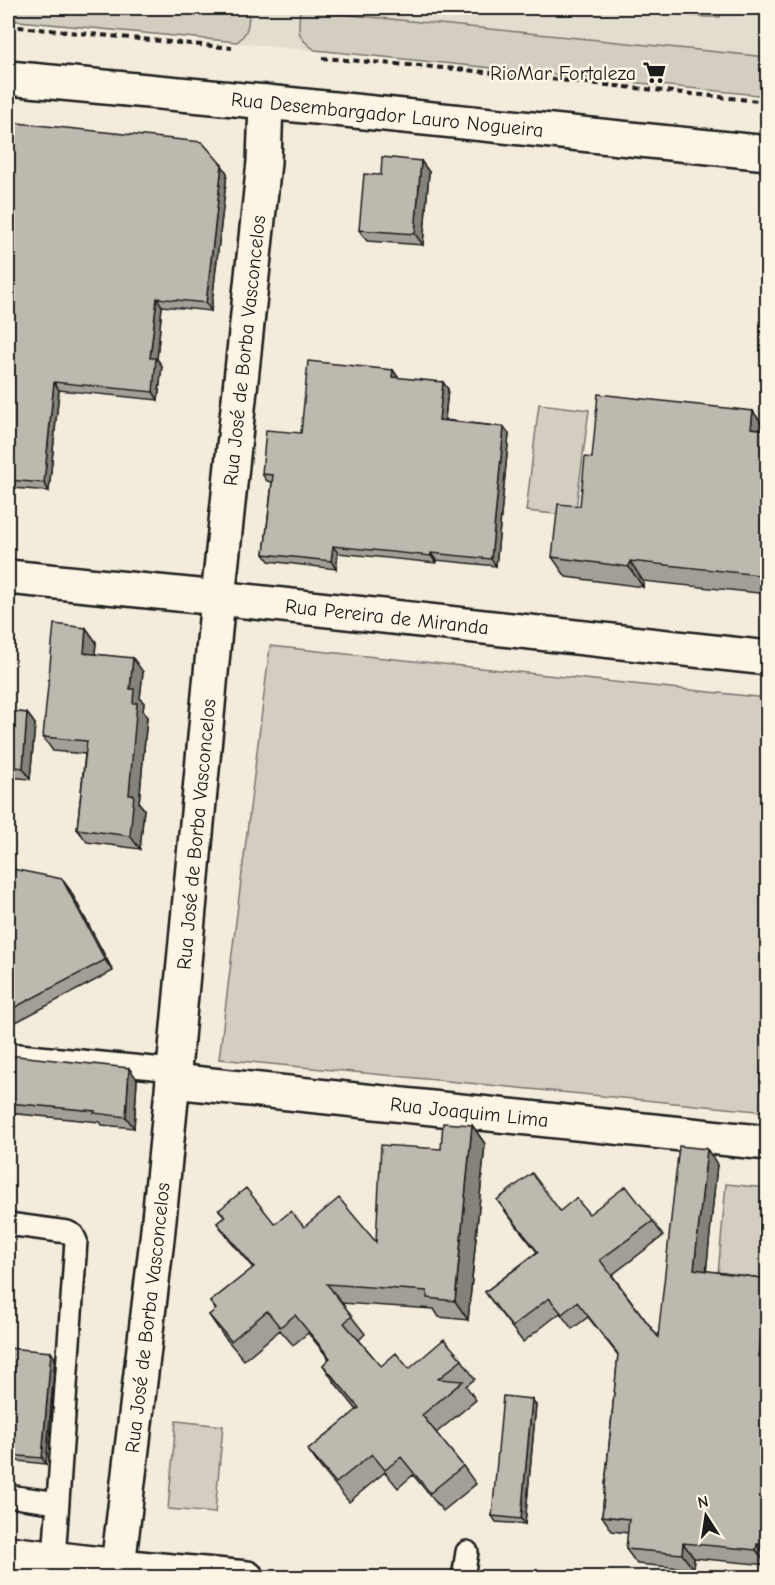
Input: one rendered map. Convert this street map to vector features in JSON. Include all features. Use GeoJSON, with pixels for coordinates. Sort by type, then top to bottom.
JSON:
{"type":"FeatureCollection","features":[{"type":"Feature","properties":{"kind":"street","name":"Rua Desembargador Lauro Nogueira"},"geometry":{"type":"LineString","coordinates":[[8,78],[768,153]]}},
{"type":"Feature","properties":{"kind":"street","name":"Rua José de Borba Vasconcelos"},"geometry":{"type":"LineString","coordinates":[[118,1566],[157,1239],[218,598],[264,162],[266,102]]}},
{"type":"Feature","properties":{"kind":"street","name":"Rua Pereira de Miranda"},"geometry":{"type":"LineString","coordinates":[[8,577],[768,658]]}},
{"type":"Feature","properties":{"kind":"street","name":"Rua Joaquim Lima"},"geometry":{"type":"LineString","coordinates":[[173,1076],[768,1143]]}},
{"type":"Feature","properties":{"kind":"street"},"geometry":{"type":"LineString","coordinates":[[8,1553],[247,1578]]}},
{"type":"Feature","properties":{"kind":"lane","name":"Rua Joaquim Lima"},"geometry":{"type":"LineString","coordinates":[[8,1054],[173,1076]]}},
{"type":"Feature","properties":{"kind":"lane"},"geometry":{"type":"LineString","coordinates":[[8,1224],[67,1232],[74,1235],[76,1241],[54,1559]]}},
{"type":"Feature","properties":{"kind":"lane"},"geometry":{"type":"LineString","coordinates":[[8,1496],[58,1503]]}},
{"type":"Feature","properties":{"kind":"lane"},"geometry":{"type":"LineString","coordinates":[[463,1578],[466,1552]]}},
{"type":"Feature","properties":{"kind":"path"},"geometry":{"type":"LineString","coordinates":[[8,26],[232,48]]}},
{"type":"Feature","properties":{"kind":"path"},"geometry":{"type":"LineString","coordinates":[[322,58],[456,69],[768,102]]}},
{"type":"Feature","properties":{"kind":"shaded area","name":"RioMar Fortaleza"},"geometry":{"type":"Polygon","coordinates":[[[8,8],[767,8],[767,96],[8,20],[8,8]]]}},
{"type":"Feature","properties":{"kind":"shaded area"},"geometry":{"type":"Polygon","coordinates":[[[8,8],[249,8],[249,13],[246,31],[237,42],[8,20],[8,8]]]}},
{"type":"Feature","properties":{"kind":"shaded area"},"geometry":{"type":"Polygon","coordinates":[[[620,8],[691,8],[718,11],[721,14],[720,17],[705,17],[620,8]]]}},
{"type":"Feature","properties":{"kind":"shaded area"},"geometry":{"type":"Polygon","coordinates":[[[300,10],[767,57],[767,96],[315,50],[301,37],[300,10]]]}},
{"type":"Feature","properties":{"kind":"shaded area"},"geometry":{"type":"Polygon","coordinates":[[[539,404],[589,410],[575,516],[526,511],[539,404]]]}},
{"type":"Feature","properties":{"kind":"shaded area"},"geometry":{"type":"Polygon","coordinates":[[[270,646],[767,698],[767,1112],[219,1059],[270,646]]]}},
{"type":"Feature","properties":{"kind":"shaded area"},"geometry":{"type":"Polygon","coordinates":[[[726,1184],[767,1188],[767,1290],[717,1285],[726,1184]]]}},
{"type":"Feature","properties":{"kind":"shaded area"},"geometry":{"type":"Polygon","coordinates":[[[176,1421],[223,1426],[215,1513],[168,1509],[176,1421]]]}},
{"type":"Feature","properties":{"kind":"building"},"geometry":{"type":"Polygon","coordinates":[[[8,122],[202,142],[222,165],[206,303],[157,298],[150,358],[156,358],[153,392],[54,382],[44,483],[8,480],[8,122]]]}},
{"type":"Feature","properties":{"kind":"building"},"geometry":{"type":"Polygon","coordinates":[[[382,157],[421,161],[415,234],[359,230],[364,174],[381,175],[382,157]]]}},
{"type":"Feature","properties":{"kind":"building"},"geometry":{"type":"Polygon","coordinates":[[[308,361],[393,370],[392,377],[443,382],[439,420],[504,427],[491,559],[431,553],[431,556],[333,546],[331,561],[264,554],[273,475],[262,474],[266,430],[301,433],[308,361]]]}},
{"type":"Feature","properties":{"kind":"building"},"geometry":{"type":"Polygon","coordinates":[[[598,394],[753,411],[751,428],[768,430],[768,576],[630,561],[629,567],[552,557],[558,504],[580,506],[585,457],[592,458],[598,394]]]}},
{"type":"Feature","properties":{"kind":"building"},"geometry":{"type":"Polygon","coordinates":[[[54,624],[86,628],[84,653],[133,658],[130,689],[134,689],[133,703],[137,703],[129,795],[134,795],[130,836],[77,829],[87,741],[43,737],[54,624]]]}},
{"type":"Feature","properties":{"kind":"building"},"geometry":{"type":"Polygon","coordinates":[[[8,711],[27,713],[23,768],[8,766],[8,711]]]}},
{"type":"Feature","properties":{"kind":"building"},"geometry":{"type":"Polygon","coordinates":[[[8,868],[62,879],[105,960],[8,1011],[8,868]]]}},
{"type":"Feature","properties":{"kind":"building"},"geometry":{"type":"Polygon","coordinates":[[[8,1055],[129,1068],[126,1117],[94,1113],[95,1111],[8,1103],[8,1055]]]}},
{"type":"Feature","properties":{"kind":"building"},"geometry":{"type":"Polygon","coordinates":[[[443,1123],[472,1125],[455,1301],[427,1298],[427,1291],[327,1284],[352,1316],[344,1323],[381,1366],[396,1353],[409,1369],[444,1339],[462,1360],[438,1379],[463,1381],[422,1415],[463,1466],[430,1493],[401,1457],[385,1470],[372,1454],[336,1483],[308,1450],[359,1408],[323,1365],[330,1358],[295,1315],[280,1327],[267,1311],[231,1341],[209,1315],[216,1309],[210,1302],[254,1267],[217,1223],[225,1216],[219,1210],[246,1188],[275,1224],[291,1211],[304,1227],[339,1198],[376,1242],[381,1145],[441,1149],[443,1123]]]}},
{"type":"Feature","properties":{"kind":"building"},"geometry":{"type":"Polygon","coordinates":[[[679,1146],[707,1149],[694,1269],[768,1279],[759,1356],[768,1349],[768,1544],[757,1544],[756,1550],[683,1543],[682,1554],[626,1549],[629,1519],[602,1516],[618,1354],[577,1302],[562,1314],[549,1298],[512,1327],[485,1292],[538,1252],[497,1200],[532,1173],[560,1211],[576,1198],[589,1214],[626,1186],[653,1221],[600,1260],[658,1337],[679,1146]]]}},
{"type":"Feature","properties":{"kind":"building"},"geometry":{"type":"Polygon","coordinates":[[[8,1348],[51,1352],[42,1458],[8,1455],[8,1348]]]}},
{"type":"Feature","properties":{"kind":"building"},"geometry":{"type":"Polygon","coordinates":[[[503,1396],[532,1399],[521,1519],[492,1516],[503,1396]]]}},
{"type":"Feature","properties":{"kind":"place","name":"RioMar Fortaleza"},"geometry":{"type":"Point","coordinates":[654,73]}}]}
